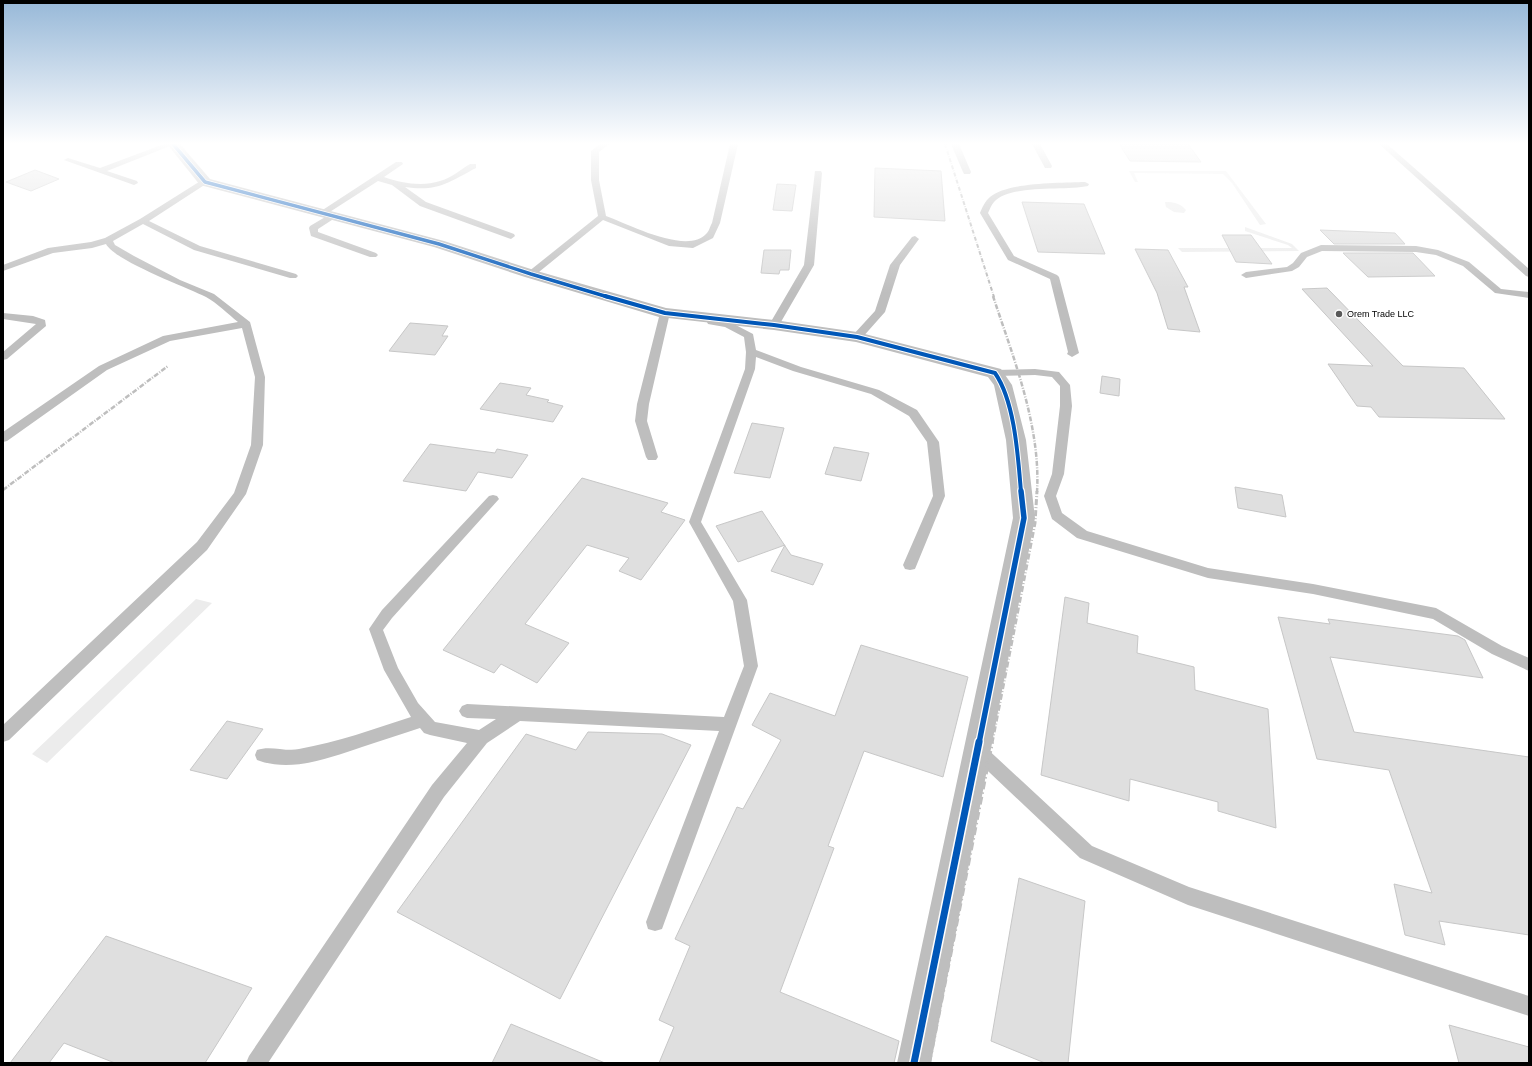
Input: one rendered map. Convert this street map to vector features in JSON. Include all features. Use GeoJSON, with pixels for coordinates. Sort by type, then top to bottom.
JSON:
{"type":"FeatureCollection","features":[{"type":"Feature","properties":{"kind":"street"},"geometry":{"type":"LineString","coordinates":[[250,194],[439,244],[531,274],[664,313],[774,324],[857,337],[995,373],[1003,384],[1016,440],[1024,518],[914,1063]]}},
{"type":"Feature","properties":{"kind":"lane"},"geometry":{"type":"LineString","coordinates":[[3,268],[50,250],[92,245],[108,240],[143,221],[186,194]]}},
{"type":"Feature","properties":{"kind":"lane"},"geometry":{"type":"LineString","coordinates":[[356,194],[327,214],[313,228],[314,234],[373,255]]}},
{"type":"Feature","properties":{"kind":"lane"},"geometry":{"type":"LineString","coordinates":[[408,194],[423,204],[511,236]]}},
{"type":"Feature","properties":{"kind":"lane"},"geometry":{"type":"LineString","coordinates":[[598,194],[602,217]]}},
{"type":"Feature","properties":{"kind":"lane"},"geometry":{"type":"LineString","coordinates":[[602,217],[669,243],[693,245],[710,236],[716,223],[723,194]]}},
{"type":"Feature","properties":{"kind":"lane"},"geometry":{"type":"LineString","coordinates":[[774,324],[809,265],[816,194]]}},
{"type":"Feature","properties":{"kind":"lane"},"geometry":{"type":"LineString","coordinates":[[1002,194],[991,200],[984,213],[1011,258],[1054,276],[1074,353],[1072,354]]}},
{"type":"Feature","properties":{"kind":"lane"},"geometry":{"type":"LineString","coordinates":[[1439,194],[1529,274]]}},
{"type":"Feature","properties":{"kind":"lane"},"geometry":{"type":"LineString","coordinates":[[531,274],[602,217]]}},
{"type":"Feature","properties":{"kind":"lane"},"geometry":{"type":"LineString","coordinates":[[143,221],[197,248],[294,276]]}},
{"type":"Feature","properties":{"kind":"lane"},"geometry":{"type":"LineString","coordinates":[[857,337],[880,312],[895,265],[915,239]]}},
{"type":"Feature","properties":{"kind":"lane"},"geometry":{"type":"LineString","coordinates":[[3,735],[202,546],[240,494],[257,445],[260,377],[246,324],[211,296],[177,282],[131,258],[112,247],[108,240]]}},
{"type":"Feature","properties":{"kind":"lane"},"geometry":{"type":"LineString","coordinates":[[1246,275],[1289,269],[1296,266],[1304,255],[1321,248],[1416,249],[1438,253],[1466,264],[1498,290],[1504,293],[1529,295]]}},
{"type":"Feature","properties":{"kind":"lane"},"geometry":{"type":"LineString","coordinates":[[652,457],[641,421],[643,404],[664,313],[728,325],[748,336],[751,352],[750,369],[696,522],[711,552],[740,600],[751,666],[655,922]]}},
{"type":"Feature","properties":{"kind":"lane"},"geometry":{"type":"LineString","coordinates":[[3,316],[33,319],[41,322],[41,326],[3,357]]}},
{"type":"Feature","properties":{"kind":"lane"},"geometry":{"type":"LineString","coordinates":[[3,438],[103,368],[168,338],[246,324]]}},
{"type":"Feature","properties":{"kind":"lane"},"geometry":{"type":"LineString","coordinates":[[751,352],[797,370],[875,392],[913,413],[932,442],[939,496],[910,565]]}},
{"type":"Feature","properties":{"kind":"lane"},"geometry":{"type":"LineString","coordinates":[[995,373],[1035,372],[1055,374],[1065,385],[1066,406],[1058,474],[1050,496],[1057,516],[1082,535],[1208,574],[1313,589],[1436,614],[1497,650],[1529,665]]}},
{"type":"Feature","properties":{"kind":"lane"},"geometry":{"type":"LineString","coordinates":[[481,738],[430,728],[413,708],[391,670],[376,629],[387,614],[493,499]]}},
{"type":"Feature","properties":{"kind":"lane"},"geometry":{"type":"LineString","coordinates":[[467,711],[729,724]]}},
{"type":"Feature","properties":{"kind":"lane"},"geometry":{"type":"LineString","coordinates":[[256,1063],[438,791],[481,738],[517,714]]}},
{"type":"Feature","properties":{"kind":"lane"},"geometry":{"type":"LineString","coordinates":[[263,755],[292,758],[324,752],[424,720]]}},
{"type":"Feature","properties":{"kind":"lane"},"geometry":{"type":"LineString","coordinates":[[977,750],[1086,852],[1188,896],[1529,1006]]}},
{"type":"Feature","properties":{"kind":"shaded area"},"geometry":{"type":"Polygon","coordinates":[[[1239,194],[1243,194],[1266,224],[1260,225],[1239,194]]]}},
{"type":"Feature","properties":{"kind":"shaded area"},"geometry":{"type":"Polygon","coordinates":[[[1165,202],[1177,203],[1186,210],[1184,213],[1174,212],[1166,207],[1165,202]]]}},
{"type":"Feature","properties":{"kind":"shaded area"},"geometry":{"type":"Polygon","coordinates":[[[1245,227],[1292,244],[1299,251],[1182,252],[1178,248],[1292,248],[1288,245],[1245,231],[1245,227]]]}},
{"type":"Feature","properties":{"kind":"shaded area"},"geometry":{"type":"Polygon","coordinates":[[[196,599],[212,603],[47,763],[32,754],[196,599]]]}},
{"type":"Feature","properties":{"kind":"building"},"geometry":{"type":"Polygon","coordinates":[[[776,194],[795,194],[792,211],[773,210],[776,194]]]}},
{"type":"Feature","properties":{"kind":"building"},"geometry":{"type":"Polygon","coordinates":[[[874,194],[943,194],[945,221],[874,217],[874,194]]]}},
{"type":"Feature","properties":{"kind":"building"},"geometry":{"type":"Polygon","coordinates":[[[1022,202],[1084,204],[1105,254],[1038,252],[1022,202]]]}},
{"type":"Feature","properties":{"kind":"building"},"geometry":{"type":"Polygon","coordinates":[[[1320,230],[1395,233],[1405,244],[1334,244],[1320,230]]]}},
{"type":"Feature","properties":{"kind":"building"},"geometry":{"type":"Polygon","coordinates":[[[1222,235],[1251,235],[1272,264],[1236,262],[1222,235]]]}},
{"type":"Feature","properties":{"kind":"building"},"geometry":{"type":"Polygon","coordinates":[[[1135,249],[1168,250],[1188,287],[1184,287],[1200,332],[1168,329],[1157,293],[1135,249]]]}},
{"type":"Feature","properties":{"kind":"building"},"geometry":{"type":"Polygon","coordinates":[[[764,250],[791,250],[789,270],[780,270],[779,274],[761,273],[764,250]]]}},
{"type":"Feature","properties":{"kind":"building"},"geometry":{"type":"Polygon","coordinates":[[[1343,253],[1413,253],[1435,276],[1368,277],[1343,253]]]}},
{"type":"Feature","properties":{"kind":"building"},"geometry":{"type":"Polygon","coordinates":[[[1327,288],[1403,366],[1464,368],[1505,419],[1379,417],[1371,407],[1357,406],[1328,364],[1373,366],[1302,289],[1327,288]]]}},
{"type":"Feature","properties":{"kind":"building"},"geometry":{"type":"Polygon","coordinates":[[[410,323],[448,326],[442,336],[448,336],[435,355],[389,351],[410,323]]]}},
{"type":"Feature","properties":{"kind":"building"},"geometry":{"type":"Polygon","coordinates":[[[1102,376],[1120,379],[1119,396],[1100,393],[1102,376]]]}},
{"type":"Feature","properties":{"kind":"building"},"geometry":{"type":"Polygon","coordinates":[[[500,383],[531,388],[526,395],[549,400],[547,402],[563,406],[553,422],[480,409],[500,383]]]}},
{"type":"Feature","properties":{"kind":"building"},"geometry":{"type":"Polygon","coordinates":[[[752,423],[784,428],[770,478],[734,473],[752,423]]]}},
{"type":"Feature","properties":{"kind":"building"},"geometry":{"type":"Polygon","coordinates":[[[430,444],[495,453],[497,449],[528,455],[512,478],[478,472],[466,491],[403,481],[430,444]]]}},
{"type":"Feature","properties":{"kind":"building"},"geometry":{"type":"Polygon","coordinates":[[[834,447],[869,453],[861,481],[825,474],[834,447]]]}},
{"type":"Feature","properties":{"kind":"building"},"geometry":{"type":"Polygon","coordinates":[[[582,478],[668,503],[661,512],[685,520],[641,580],[619,571],[629,558],[587,545],[525,624],[569,643],[537,683],[501,664],[494,673],[443,650],[582,478]]]}},
{"type":"Feature","properties":{"kind":"building"},"geometry":{"type":"Polygon","coordinates":[[[1235,487],[1282,495],[1286,517],[1238,508],[1235,487]]]}},
{"type":"Feature","properties":{"kind":"building"},"geometry":{"type":"Polygon","coordinates":[[[762,511],[785,545],[738,562],[716,526],[762,511]]]}},
{"type":"Feature","properties":{"kind":"building"},"geometry":{"type":"Polygon","coordinates":[[[785,545],[791,555],[823,564],[813,585],[771,571],[785,545]]]}},
{"type":"Feature","properties":{"kind":"building"},"geometry":{"type":"Polygon","coordinates":[[[1065,597],[1089,603],[1087,623],[1138,636],[1137,653],[1194,667],[1195,690],[1268,709],[1276,828],[1218,811],[1218,802],[1130,779],[1129,801],[1041,775],[1065,597]]]}},
{"type":"Feature","properties":{"kind":"building"},"geometry":{"type":"Polygon","coordinates":[[[1278,617],[1330,624],[1328,619],[1458,636],[1465,640],[1483,678],[1330,657],[1354,732],[1529,757],[1529,935],[1439,921],[1445,945],[1405,935],[1394,884],[1432,893],[1389,770],[1317,759],[1278,617]]]}},
{"type":"Feature","properties":{"kind":"building"},"geometry":{"type":"Polygon","coordinates":[[[861,645],[968,677],[943,777],[864,751],[828,846],[834,848],[780,992],[899,1041],[894,1063],[659,1063],[674,1027],[659,1020],[690,946],[675,939],[737,807],[743,809],[781,740],[752,725],[770,693],[835,716],[861,645]]]}},
{"type":"Feature","properties":{"kind":"building"},"geometry":{"type":"Polygon","coordinates":[[[227,721],[263,729],[227,779],[190,770],[227,721]]]}},
{"type":"Feature","properties":{"kind":"building"},"geometry":{"type":"Polygon","coordinates":[[[588,732],[662,734],[691,745],[560,999],[397,912],[526,734],[576,750],[588,732]]]}},
{"type":"Feature","properties":{"kind":"building"},"geometry":{"type":"Polygon","coordinates":[[[1019,878],[1085,901],[1068,1063],[1045,1063],[991,1041],[1019,878]]]}},
{"type":"Feature","properties":{"kind":"building"},"geometry":{"type":"Polygon","coordinates":[[[106,936],[252,988],[205,1063],[115,1063],[64,1043],[49,1063],[10,1063],[106,936]]]}},
{"type":"Feature","properties":{"kind":"building"},"geometry":{"type":"Polygon","coordinates":[[[511,1024],[605,1063],[492,1063],[511,1024]]]}},
{"type":"Feature","properties":{"kind":"building"},"geometry":{"type":"Polygon","coordinates":[[[1449,1025],[1529,1047],[1529,1063],[1459,1063],[1449,1025]]]}},
{"type":"Feature","properties":{"kind":"railway"},"geometry":{"type":"LineString","coordinates":[[961,194],[994,297]]}},
{"type":"Feature","properties":{"kind":"railway"},"geometry":{"type":"LineString","coordinates":[[993,296],[1017,367],[1030,417],[1035,442],[1037,491]]}},
{"type":"Feature","properties":{"kind":"railway"},"geometry":{"type":"LineString","coordinates":[[3,490],[168,366]]}},
{"type":"Feature","properties":{"kind":"railway"},"geometry":{"type":"LineString","coordinates":[[992,743],[1035,523],[1037,491]]}},
{"type":"Feature","properties":{"kind":"railway"},"geometry":{"type":"LineString","coordinates":[[929,1063],[992,742]]}},
{"type":"Feature","properties":{"kind":"cycle path"},"geometry":{"type":"LineString","coordinates":[[249,194],[439,244],[531,274],[665,313],[774,325],[857,337],[995,373],[1003,385],[1016,440],[1024,518],[914,1063]]}},
{"type":"Feature","properties":{"kind":"place","name":"Orem Trade LLC"},"geometry":{"type":"Point","coordinates":[1339,314]}}]}
